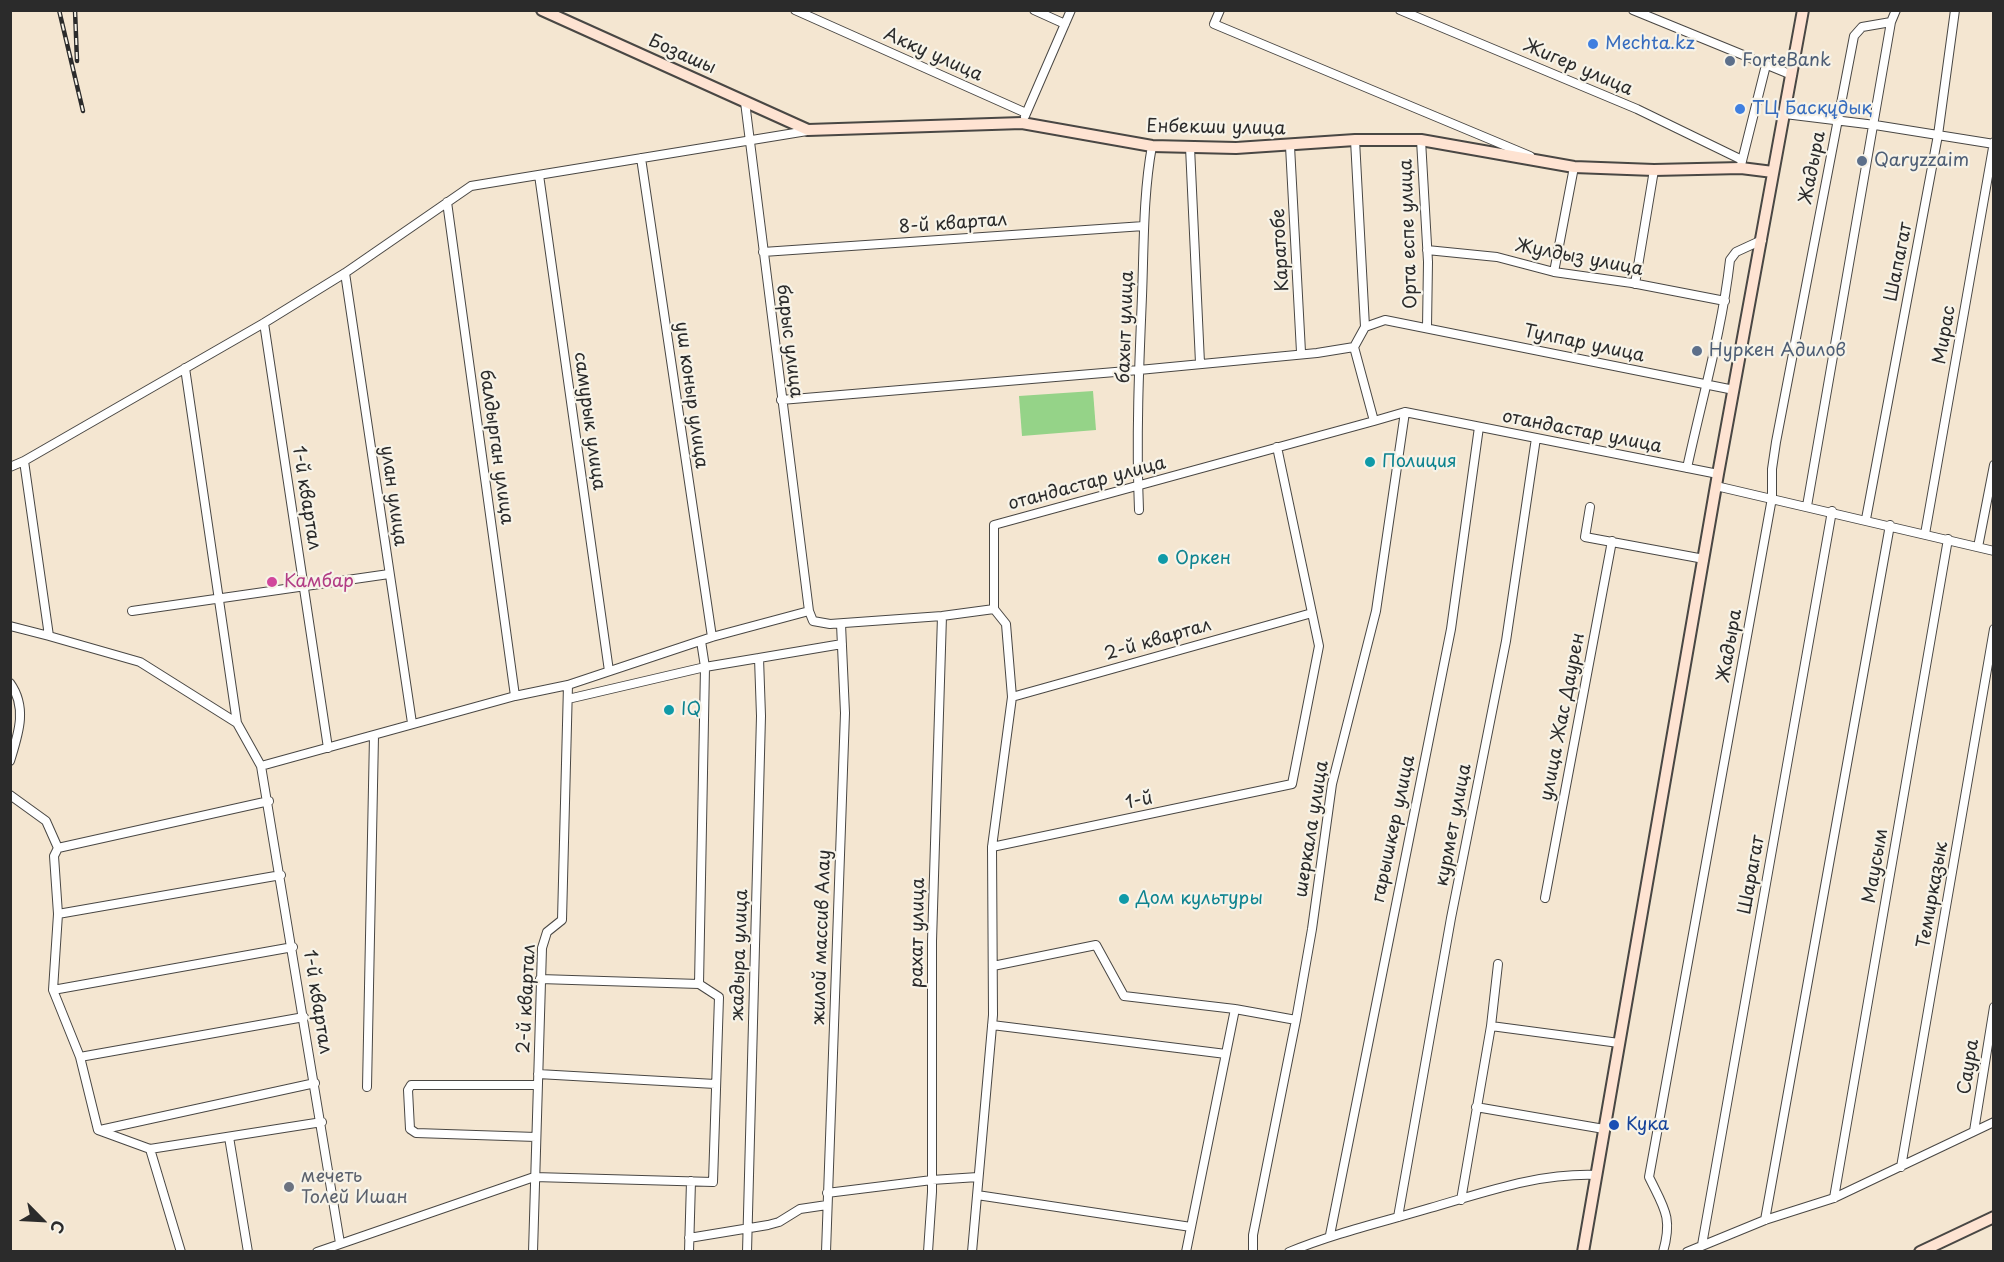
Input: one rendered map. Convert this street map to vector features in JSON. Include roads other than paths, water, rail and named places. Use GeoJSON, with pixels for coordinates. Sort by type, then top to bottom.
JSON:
{"type":"FeatureCollection","features":[{"type":"Feature","properties":{"kind":"main road","name":"Бозашы"},"geometry":{"type":"LineString","coordinates":[[542,10],[808,130]]}},
{"type":"Feature","properties":{"kind":"main road"},"geometry":{"type":"LineString","coordinates":[[1583,1251],[1717,480],[1803,10]]}},
{"type":"Feature","properties":{"kind":"main road","name":"Енбекши улица"},"geometry":{"type":"LineString","coordinates":[[808,130],[1024,118],[1152,146],[1290,146],[1355,140],[1421,140],[1550,165],[1654,170],[1742,164],[1773,172]]}},
{"type":"Feature","properties":{"kind":"main road"},"geometry":{"type":"LineString","coordinates":[[1920,1251],[1994,1217]]}},
{"type":"Feature","properties":{"kind":"street","name":"Акку улица"},"geometry":{"type":"LineString","coordinates":[[795,10],[1024,118]]}},
{"type":"Feature","properties":{"kind":"street"},"geometry":{"type":"LineString","coordinates":[[1034,10],[1065,24]]}},
{"type":"Feature","properties":{"kind":"street"},"geometry":{"type":"LineString","coordinates":[[1024,118],[1071,10]]}},
{"type":"Feature","properties":{"kind":"street","name":"Енбекши улица"},"geometry":{"type":"LineString","coordinates":[[1220,10],[1214,24],[1550,165]]}},
{"type":"Feature","properties":{"kind":"street","name":"Жигер улица"},"geometry":{"type":"LineString","coordinates":[[1400,10],[1636,109],[1742,164]]}},
{"type":"Feature","properties":{"kind":"street"},"geometry":{"type":"LineString","coordinates":[[1633,10],[1792,75]]}},
{"type":"Feature","properties":{"kind":"street"},"geometry":{"type":"LineString","coordinates":[[1808,506],[1891,22],[1896,10]]}},
{"type":"Feature","properties":{"kind":"street","name":"Шапагат"},"geometry":{"type":"LineString","coordinates":[[1866,519],[1938,135],[1955,10]]}},
{"type":"Feature","properties":{"kind":"street","name":"Жадыра"},"geometry":{"type":"LineString","coordinates":[[1663,1251],[1668,1236],[1668,1218],[1649,1177],[1772,498],[1772,469],[1776,442],[1854,36],[1862,27],[1891,22]]}},
{"type":"Feature","properties":{"kind":"street"},"geometry":{"type":"LineString","coordinates":[[1742,164],[1766,64]]}},
{"type":"Feature","properties":{"kind":"street","name":"барыс улица"},"geometry":{"type":"LineString","coordinates":[[745,102],[809,610]]}},
{"type":"Feature","properties":{"kind":"street"},"geometry":{"type":"LineString","coordinates":[[1785,114],[1875,125],[1993,144]]}},
{"type":"Feature","properties":{"kind":"street"},"geometry":{"type":"LineString","coordinates":[[10,467],[24,462],[264,323],[345,273],[471,186],[808,130]]}},
{"type":"Feature","properties":{"kind":"street"},"geometry":{"type":"LineString","coordinates":[[1355,140],[1365,327],[1354,347],[1374,420]]}},
{"type":"Feature","properties":{"kind":"street","name":"Орта еспе улица"},"geometry":{"type":"LineString","coordinates":[[1421,140],[1427,250],[1427,327]]}},
{"type":"Feature","properties":{"kind":"street","name":"Мирас"},"geometry":{"type":"LineString","coordinates":[[1925,534],[1993,144]]}},
{"type":"Feature","properties":{"kind":"street","name":"бахыт улица"},"geometry":{"type":"LineString","coordinates":[[1139,510],[1139,370],[1144,226],[1146,178],[1152,146]]}},
{"type":"Feature","properties":{"kind":"street","name":"Каратобе"},"geometry":{"type":"LineString","coordinates":[[1290,146],[1301,352]]}},
{"type":"Feature","properties":{"kind":"street"},"geometry":{"type":"LineString","coordinates":[[1190,147],[1200,363]]}},
{"type":"Feature","properties":{"kind":"street","name":"уш коныр улица"},"geometry":{"type":"LineString","coordinates":[[640,158],[712,637]]}},
{"type":"Feature","properties":{"kind":"street"},"geometry":{"type":"LineString","coordinates":[[1554,272],[1574,167]]}},
{"type":"Feature","properties":{"kind":"street"},"geometry":{"type":"LineString","coordinates":[[1635,284],[1654,170]]}},
{"type":"Feature","properties":{"kind":"street","name":"самурык улица"},"geometry":{"type":"LineString","coordinates":[[539,175],[609,671]]}},
{"type":"Feature","properties":{"kind":"street","name":"балдырган улица"},"geometry":{"type":"LineString","coordinates":[[447,202],[516,696]]}},
{"type":"Feature","properties":{"kind":"street","name":"8-й квартал"},"geometry":{"type":"LineString","coordinates":[[763,252],[1144,226]]}},
{"type":"Feature","properties":{"kind":"street"},"geometry":{"type":"LineString","coordinates":[[1687,468],[1705,384],[1720,332],[1733,254],[1762,240]]}},
{"type":"Feature","properties":{"kind":"street","name":"Жулдыз улица"},"geometry":{"type":"LineString","coordinates":[[1427,250],[1497,257],[1554,272],[1725,301]]}},
{"type":"Feature","properties":{"kind":"street","name":"улан улица"},"geometry":{"type":"LineString","coordinates":[[345,273],[412,723]]}},
{"type":"Feature","properties":{"kind":"street","name":"Тулпар улица"},"geometry":{"type":"LineString","coordinates":[[1365,327],[1385,320],[1427,327],[1734,390]]}},
{"type":"Feature","properties":{"kind":"street","name":"1-й квартал"},"geometry":{"type":"LineString","coordinates":[[264,323],[328,748]]}},
{"type":"Feature","properties":{"kind":"street"},"geometry":{"type":"LineString","coordinates":[[782,400],[1139,370],[1301,352],[1317,353],[1354,347]]}},
{"type":"Feature","properties":{"kind":"street"},"geometry":{"type":"LineString","coordinates":[[185,368],[237,723]]}},
{"type":"Feature","properties":{"kind":"street","name":"отандастар улица"},"geometry":{"type":"LineString","coordinates":[[994,609],[994,525],[1405,412],[1687,468],[1772,498],[1994,551]]}},
{"type":"Feature","properties":{"kind":"street","name":"шеркала улица"},"geometry":{"type":"LineString","coordinates":[[1253,1251],[1253,1235],[1312,929],[1332,784],[1376,611],[1405,412]]}},
{"type":"Feature","properties":{"kind":"street","name":"гарышкер улица"},"geometry":{"type":"LineString","coordinates":[[1330,1235],[1451,629],[1479,427]]}},
{"type":"Feature","properties":{"kind":"street","name":"курмет улица"},"geometry":{"type":"LineString","coordinates":[[1398,1218],[1451,918],[1506,642],[1536,438]]}},
{"type":"Feature","properties":{"kind":"street"},"geometry":{"type":"LineString","coordinates":[[1277,447],[1312,613]]}},
{"type":"Feature","properties":{"kind":"street"},"geometry":{"type":"LineString","coordinates":[[24,462],[50,636]]}},
{"type":"Feature","properties":{"kind":"street"},"geometry":{"type":"LineString","coordinates":[[1978,547],[1994,465]]}},
{"type":"Feature","properties":{"kind":"street"},"geometry":{"type":"LineString","coordinates":[[1590,507],[1585,537],[1704,559]]}},
{"type":"Feature","properties":{"kind":"street","name":"Шарагат"},"geometry":{"type":"LineString","coordinates":[[1702,1245],[1832,511]]}},
{"type":"Feature","properties":{"kind":"street"},"geometry":{"type":"LineString","coordinates":[[1765,1220],[1890,525]]}},
{"type":"Feature","properties":{"kind":"street","name":"Маусым"},"geometry":{"type":"LineString","coordinates":[[1834,1197],[1948,539]]}},
{"type":"Feature","properties":{"kind":"street","name":"улица Жас Даурен"},"geometry":{"type":"LineString","coordinates":[[1545,898],[1612,541]]}},
{"type":"Feature","properties":{"kind":"street"},"geometry":{"type":"LineString","coordinates":[[132,611],[390,574]]}},
{"type":"Feature","properties":{"kind":"street"},"geometry":{"type":"LineString","coordinates":[[261,766],[374,736],[412,723],[568,685],[712,637],[809,610],[813,621],[820,624],[841,624],[942,616],[994,609],[1006,624],[1012,697],[992,848],[992,1025],[972,1251]]}},
{"type":"Feature","properties":{"kind":"street","name":"2-й квартал"},"geometry":{"type":"LineString","coordinates":[[1012,697],[1312,613]]}},
{"type":"Feature","properties":{"kind":"street","name":"1-й"},"geometry":{"type":"LineString","coordinates":[[992,848],[1292,784],[1319,646],[1312,613]]}},
{"type":"Feature","properties":{"kind":"street","name":"рахат улица"},"geometry":{"type":"LineString","coordinates":[[928,1251],[932,1180],[932,941],[942,616]]}},
{"type":"Feature","properties":{"kind":"street","name":"жилой массив Алау"},"geometry":{"type":"LineString","coordinates":[[826,1251],[846,713],[841,624]]}},
{"type":"Feature","properties":{"kind":"street"},"geometry":{"type":"LineString","coordinates":[[10,626],[140,662],[237,723]]}},
{"type":"Feature","properties":{"kind":"street","name":"Темирказык"},"geometry":{"type":"LineString","coordinates":[[1901,1167],[1994,629]]}},
{"type":"Feature","properties":{"kind":"street"},"geometry":{"type":"LineString","coordinates":[[699,984],[705,667],[701,641]]}},
{"type":"Feature","properties":{"kind":"street"},"geometry":{"type":"LineString","coordinates":[[568,699],[705,667],[842,644]]}},
{"type":"Feature","properties":{"kind":"street","name":"жадыра улица"},"geometry":{"type":"LineString","coordinates":[[747,1251],[761,716],[759,658]]}},
{"type":"Feature","properties":{"kind":"street"},"geometry":{"type":"LineString","coordinates":[[10,683],[22,708],[10,761]]}},
{"type":"Feature","properties":{"kind":"street","name":"2-й квартал"},"geometry":{"type":"LineString","coordinates":[[533,1251],[540,979],[545,937],[562,920],[568,685]]}},
{"type":"Feature","properties":{"kind":"street","name":"1-й квартал"},"geometry":{"type":"LineString","coordinates":[[237,723],[261,766],[269,801],[340,1243]]}},
{"type":"Feature","properties":{"kind":"street"},"geometry":{"type":"LineString","coordinates":[[367,1087],[374,736]]}},
{"type":"Feature","properties":{"kind":"street"},"geometry":{"type":"LineString","coordinates":[[10,795],[46,822],[58,848]]}},
{"type":"Feature","properties":{"kind":"street"},"geometry":{"type":"LineString","coordinates":[[58,848],[269,801]]}},
{"type":"Feature","properties":{"kind":"street"},"geometry":{"type":"LineString","coordinates":[[58,848],[54,856],[58,914],[53,990],[80,1058],[98,1130]]}},
{"type":"Feature","properties":{"kind":"street"},"geometry":{"type":"LineString","coordinates":[[58,914],[281,875]]}},
{"type":"Feature","properties":{"kind":"street"},"geometry":{"type":"LineString","coordinates":[[993,966],[1095,945],[1124,996],[1235,1009],[1296,1020]]}},
{"type":"Feature","properties":{"kind":"street"},"geometry":{"type":"LineString","coordinates":[[53,990],[293,947]]}},
{"type":"Feature","properties":{"kind":"street"},"geometry":{"type":"LineString","coordinates":[[1461,1200],[1491,1026],[1498,964]]}},
{"type":"Feature","properties":{"kind":"street"},"geometry":{"type":"LineString","coordinates":[[317,1251],[330,1250],[340,1243],[534,1177],[713,1182],[719,997],[699,984],[540,979]]}},
{"type":"Feature","properties":{"kind":"street","name":"Саура"},"geometry":{"type":"LineString","coordinates":[[1974,1131],[1994,1007]]}},
{"type":"Feature","properties":{"kind":"street"},"geometry":{"type":"LineString","coordinates":[[1186,1251],[1235,1009]]}},
{"type":"Feature","properties":{"kind":"street"},"geometry":{"type":"LineString","coordinates":[[80,1058],[304,1017]]}},
{"type":"Feature","properties":{"kind":"street"},"geometry":{"type":"LineString","coordinates":[[992,1025],[1226,1054]]}},
{"type":"Feature","properties":{"kind":"street"},"geometry":{"type":"LineString","coordinates":[[1491,1026],[1619,1043]]}},
{"type":"Feature","properties":{"kind":"street"},"geometry":{"type":"LineString","coordinates":[[538,1074],[715,1084]]}},
{"type":"Feature","properties":{"kind":"street"},"geometry":{"type":"LineString","coordinates":[[98,1130],[315,1083]]}},
{"type":"Feature","properties":{"kind":"street"},"geometry":{"type":"LineString","coordinates":[[536,1137],[416,1133],[410,1129],[408,1090],[411,1085],[418,1084],[538,1085]]}},
{"type":"Feature","properties":{"kind":"street"},"geometry":{"type":"LineString","coordinates":[[1476,1107],[1604,1130]]}},
{"type":"Feature","properties":{"kind":"street"},"geometry":{"type":"LineString","coordinates":[[98,1130],[150,1149],[322,1122]]}},
{"type":"Feature","properties":{"kind":"street"},"geometry":{"type":"LineString","coordinates":[[1687,1251],[1765,1220],[1834,1197],[1994,1122]]}},
{"type":"Feature","properties":{"kind":"street"},"geometry":{"type":"LineString","coordinates":[[230,1137],[248,1251]]}},
{"type":"Feature","properties":{"kind":"street"},"geometry":{"type":"LineString","coordinates":[[150,1149],[181,1251]]}},
{"type":"Feature","properties":{"kind":"street"},"geometry":{"type":"LineString","coordinates":[[1289,1251],[1330,1235],[1398,1218],[1530,1179],[1565,1174],[1596,1175]]}},
{"type":"Feature","properties":{"kind":"street"},"geometry":{"type":"LineString","coordinates":[[827,1193],[932,1180],[978,1177]]}},
{"type":"Feature","properties":{"kind":"street"},"geometry":{"type":"LineString","coordinates":[[689,1251],[691,1181]]}},
{"type":"Feature","properties":{"kind":"street"},"geometry":{"type":"LineString","coordinates":[[977,1195],[1191,1227]]}},
{"type":"Feature","properties":{"kind":"street"},"geometry":{"type":"LineString","coordinates":[[689,1238],[778,1222],[800,1209],[827,1205]]}},
{"type":"Feature","properties":{"kind":"railway"},"geometry":{"type":"LineString","coordinates":[[59,10],[83,111]]}},
{"type":"Feature","properties":{"kind":"railway"},"geometry":{"type":"LineString","coordinates":[[75,10],[77,61]]}},
{"type":"Feature","properties":{"kind":"place","name":"Mechta.kz"},"geometry":{"type":"Point","coordinates":[1593,44]}},
{"type":"Feature","properties":{"kind":"place","name":"ForteBank"},"geometry":{"type":"Point","coordinates":[1730,61]}},
{"type":"Feature","properties":{"kind":"place","name":"ТЦ Басқұдық"},"geometry":{"type":"Point","coordinates":[1740,109]}},
{"type":"Feature","properties":{"kind":"place","name":"Qaryzzaim"},"geometry":{"type":"Point","coordinates":[1862,161]}},
{"type":"Feature","properties":{"kind":"place","name":"Нуркен Адилов"},"geometry":{"type":"Point","coordinates":[1697,351]}},
{"type":"Feature","properties":{"kind":"place","name":"Полиция"},"geometry":{"type":"Point","coordinates":[1370,462]}},
{"type":"Feature","properties":{"kind":"place","name":"Оркен"},"geometry":{"type":"Point","coordinates":[1163,559]}},
{"type":"Feature","properties":{"kind":"place","name":"Камбар"},"geometry":{"type":"Point","coordinates":[272,582]}},
{"type":"Feature","properties":{"kind":"place","name":"IQ"},"geometry":{"type":"Point","coordinates":[669,710]}},
{"type":"Feature","properties":{"kind":"place","name":"Дом культуры"},"geometry":{"type":"Point","coordinates":[1124,899]}},
{"type":"Feature","properties":{"kind":"place","name":"Кука"},"geometry":{"type":"Point","coordinates":[1614,1125]}},
{"type":"Feature","properties":{"kind":"place","name":"мечеть Толей Ишан"},"geometry":{"type":"Point","coordinates":[289,1187]}}]}
